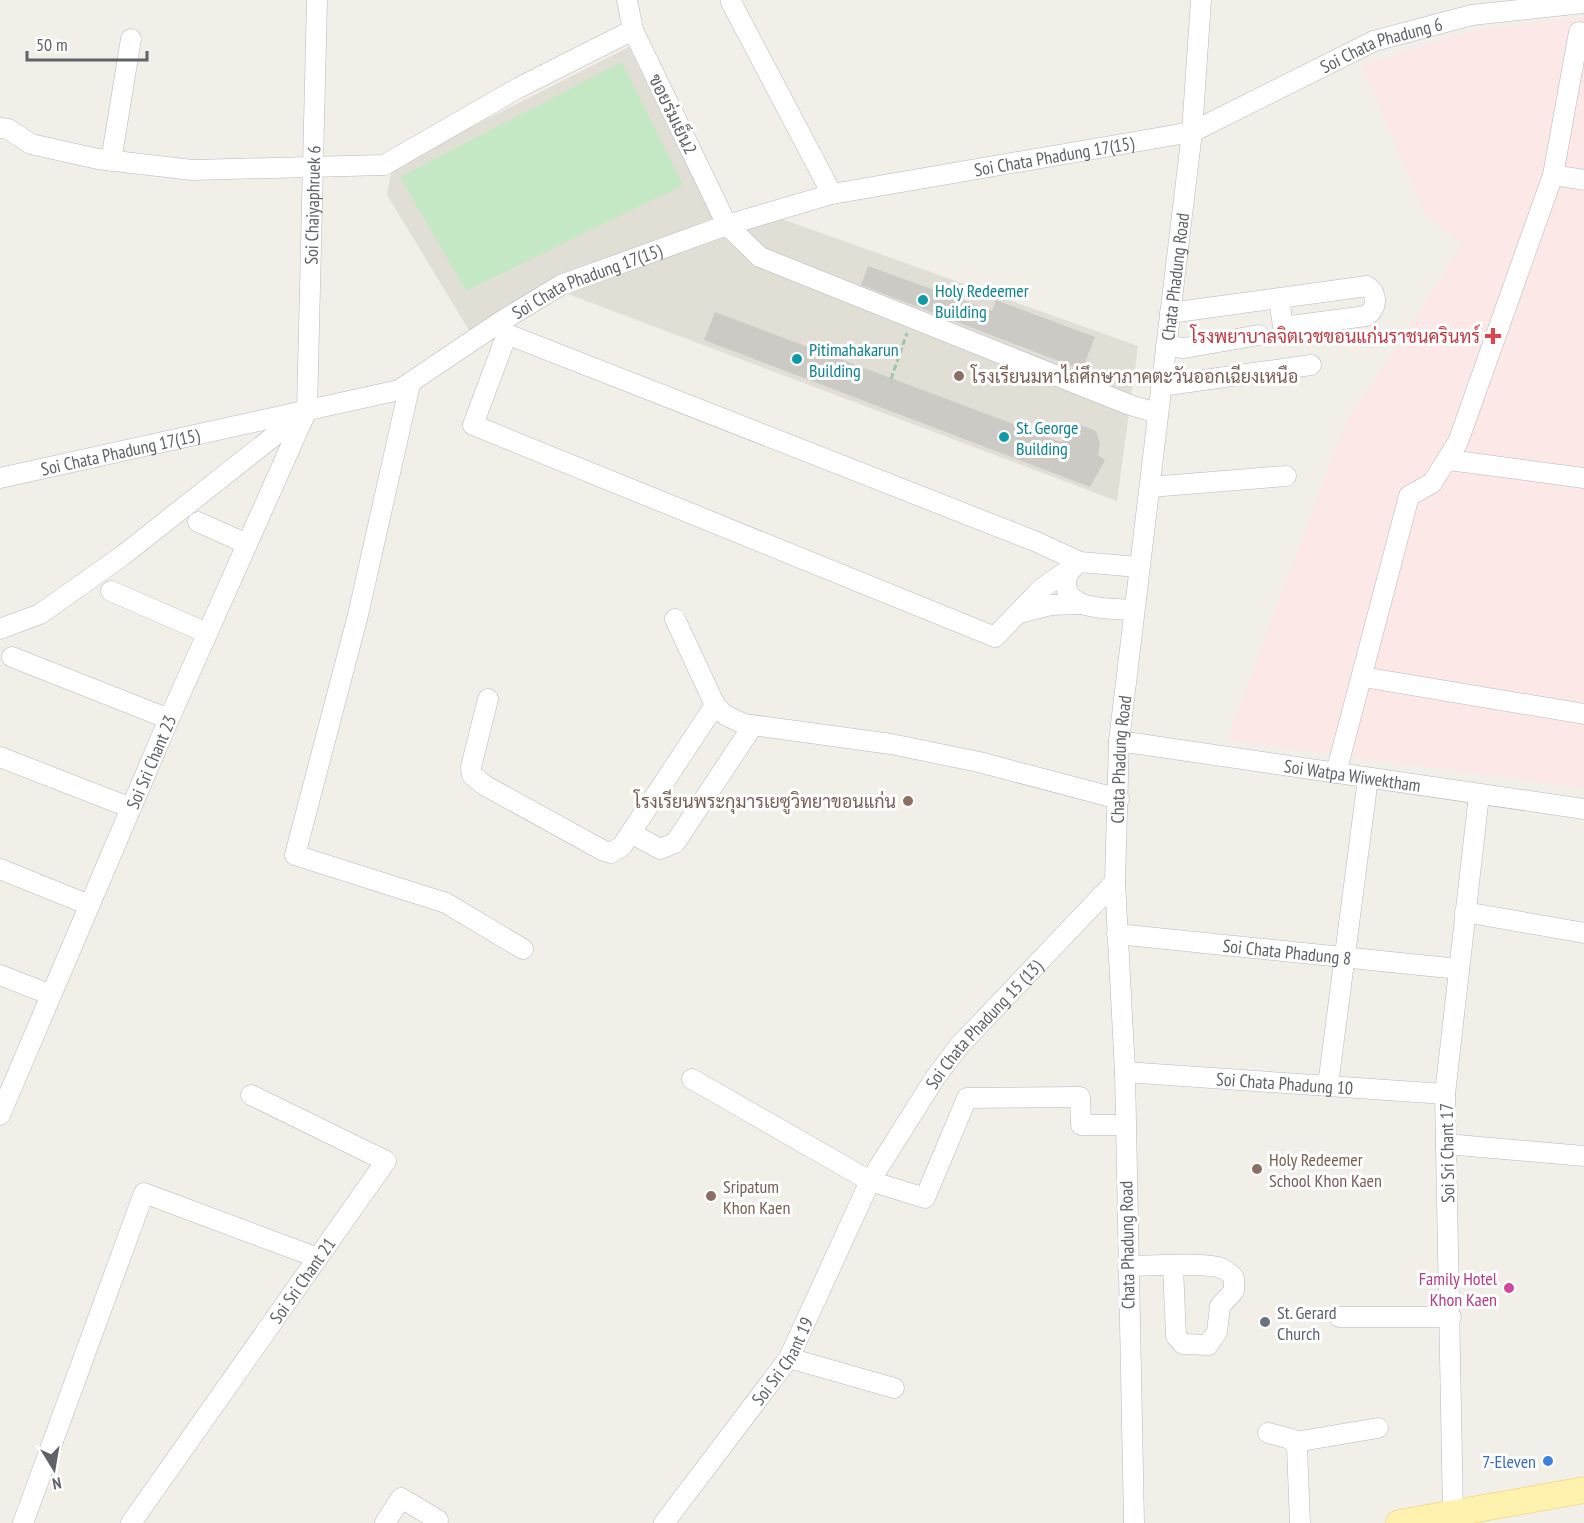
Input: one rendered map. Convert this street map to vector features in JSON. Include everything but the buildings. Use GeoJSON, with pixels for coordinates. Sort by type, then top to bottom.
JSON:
{"type":"FeatureCollection","features":[{"type":"Feature","properties":{"kind":"main road"},"geometry":{"type":"LineString","coordinates":[[1399,1523],[1584,1490]]}},
{"type":"Feature","properties":{"kind":"street","name":"Soi Chaiyaphruek 6"},"geometry":{"type":"LineString","coordinates":[[307,410],[317,0]]}},
{"type":"Feature","properties":{"kind":"street","name":"ขอยร่มเย็น2"},"geometry":{"type":"LineString","coordinates":[[627,0],[633,30],[726,225]]}},
{"type":"Feature","properties":{"kind":"street","name":"Chata Phadung Road"},"geometry":{"type":"LineString","coordinates":[[1134,1523],[1125,1072],[1115,882],[1119,741],[1138,567],[1150,487],[1192,132],[1201,0]]}},
{"type":"Feature","properties":{"kind":"street"},"geometry":{"type":"LineString","coordinates":[[731,2],[832,194]]}},
{"type":"Feature","properties":{"kind":"street","name":"Soi Chata Phadung 6"},"geometry":{"type":"LineString","coordinates":[[1192,132],[1374,40],[1472,15],[1492,7],[1580,2]]}},
{"type":"Feature","properties":{"kind":"street"},"geometry":{"type":"LineString","coordinates":[[0,128],[8,129],[31,144],[111,161],[192,170],[384,165],[518,88],[633,30]]}},
{"type":"Feature","properties":{"kind":"street"},"geometry":{"type":"LineString","coordinates":[[1336,773],[1409,496],[1432,483],[1449,460],[1458,442],[1553,175],[1579,32],[1584,33]]}},
{"type":"Feature","properties":{"kind":"street"},"geometry":{"type":"LineString","coordinates":[[111,161],[131,39]]}},
{"type":"Feature","properties":{"kind":"street","name":"Soi Chata Phadung 17(15)"},"geometry":{"type":"LineString","coordinates":[[0,478],[399,390],[503,328],[561,285],[726,225],[832,194],[1192,132]]}},
{"type":"Feature","properties":{"kind":"street"},"geometry":{"type":"LineString","coordinates":[[1553,175],[1584,180]]}},
{"type":"Feature","properties":{"kind":"street"},"geometry":{"type":"LineString","coordinates":[[726,225],[760,257],[1130,405],[1157,413]]}},
{"type":"Feature","properties":{"kind":"street"},"geometry":{"type":"LineString","coordinates":[[1170,313],[1279,298]]}},
{"type":"Feature","properties":{"kind":"street"},"geometry":{"type":"LineString","coordinates":[[1076,565],[1041,589],[995,637],[473,424],[503,328],[1026,538],[1076,565],[1138,567]]}},
{"type":"Feature","properties":{"kind":"street"},"geometry":{"type":"LineString","coordinates":[[1166,346],[1184,348],[1259,335]]}},
{"type":"Feature","properties":{"kind":"street"},"geometry":{"type":"LineString","coordinates":[[1161,386],[1311,365]]}},
{"type":"Feature","properties":{"kind":"street"},"geometry":{"type":"LineString","coordinates":[[410,384],[358,615],[295,855],[446,903],[523,949]]}},
{"type":"Feature","properties":{"kind":"street"},"geometry":{"type":"LineString","coordinates":[[0,629],[40,614],[122,556],[307,410]]}},
{"type":"Feature","properties":{"kind":"street","name":"Soi Sri Chant 23"},"geometry":{"type":"LineString","coordinates":[[0,1115],[5,1092],[51,995],[169,719],[307,410]]}},
{"type":"Feature","properties":{"kind":"street"},"geometry":{"type":"LineString","coordinates":[[1449,460],[1584,478]]}},
{"type":"Feature","properties":{"kind":"street"},"geometry":{"type":"LineString","coordinates":[[1150,487],[1286,476]]}},
{"type":"Feature","properties":{"kind":"street"},"geometry":{"type":"LineString","coordinates":[[198,522],[247,544]]}},
{"type":"Feature","properties":{"kind":"street"},"geometry":{"type":"LineString","coordinates":[[1076,565],[1066,579],[1067,590],[1080,604]]}},
{"type":"Feature","properties":{"kind":"street"},"geometry":{"type":"LineString","coordinates":[[111,591],[207,633]]}},
{"type":"Feature","properties":{"kind":"street"},"geometry":{"type":"LineString","coordinates":[[1019,613],[1033,608],[1080,604],[1133,610]]}},
{"type":"Feature","properties":{"kind":"street"},"geometry":{"type":"LineString","coordinates":[[675,620],[715,705],[725,715],[752,727],[891,744],[979,762],[1119,800]]}},
{"type":"Feature","properties":{"kind":"street"},"geometry":{"type":"LineString","coordinates":[[12,657],[169,719]]}},
{"type":"Feature","properties":{"kind":"street"},"geometry":{"type":"LineString","coordinates":[[1363,677],[1584,714]]}},
{"type":"Feature","properties":{"kind":"street"},"geometry":{"type":"LineString","coordinates":[[488,699],[471,767],[477,781],[604,851],[618,851],[715,705]]}},
{"type":"Feature","properties":{"kind":"street"},"geometry":{"type":"LineString","coordinates":[[631,833],[660,849],[675,843],[752,727]]}},
{"type":"Feature","properties":{"kind":"street","name":"Soi Watpa Wiwektham"},"geometry":{"type":"LineString","coordinates":[[1119,741],[1584,809]]}},
{"type":"Feature","properties":{"kind":"street"},"geometry":{"type":"LineString","coordinates":[[0,757],[131,808]]}},
{"type":"Feature","properties":{"kind":"street"},"geometry":{"type":"LineString","coordinates":[[1328,1085],[1368,778]]}},
{"type":"Feature","properties":{"kind":"street","name":"Soi Sri Chant 17"},"geometry":{"type":"LineString","coordinates":[[1453,1513],[1445,1094],[1479,795]]}},
{"type":"Feature","properties":{"kind":"street"},"geometry":{"type":"LineString","coordinates":[[0,870],[89,905]]}},
{"type":"Feature","properties":{"kind":"street","name":"Soi Chata Phadung 15 (13)"},"geometry":{"type":"LineString","coordinates":[[870,1181],[935,1078],[959,1046],[1115,882]]}},
{"type":"Feature","properties":{"kind":"street"},"geometry":{"type":"LineString","coordinates":[[1465,912],[1584,933]]}},
{"type":"Feature","properties":{"kind":"street","name":"Soi Chata Phadung 8"},"geometry":{"type":"LineString","coordinates":[[1117,934],[1459,969]]}},
{"type":"Feature","properties":{"kind":"street"},"geometry":{"type":"LineString","coordinates":[[0,975],[51,995]]}},
{"type":"Feature","properties":{"kind":"street","name":"Soi Chata Phadung 10"},"geometry":{"type":"LineString","coordinates":[[1125,1072],[1445,1094]]}},
{"type":"Feature","properties":{"kind":"street"},"geometry":{"type":"LineString","coordinates":[[692,1078],[870,1181],[925,1198],[967,1098],[1080,1097],[1081,1125],[1125,1125]]}},
{"type":"Feature","properties":{"kind":"street","name":"Soi Sri Chant 21"},"geometry":{"type":"LineString","coordinates":[[131,1523],[386,1161],[251,1095]]}},
{"type":"Feature","properties":{"kind":"street"},"geometry":{"type":"LineString","coordinates":[[1446,1144],[1584,1156]]}},
{"type":"Feature","properties":{"kind":"street","name":"Soi Sri Chant 19"},"geometry":{"type":"LineString","coordinates":[[664,1523],[789,1358],[870,1181]]}},
{"type":"Feature","properties":{"kind":"street"},"geometry":{"type":"LineString","coordinates":[[23,1523],[144,1193],[318,1257]]}},
{"type":"Feature","properties":{"kind":"street"},"geometry":{"type":"LineString","coordinates":[[1128,1266],[1218,1267],[1227,1270],[1234,1278],[1234,1291],[1220,1306],[1217,1332],[1212,1343],[1208,1345],[1183,1344],[1176,1336],[1173,1323],[1173,1267]]}},
{"type":"Feature","properties":{"kind":"street"},"geometry":{"type":"LineString","coordinates":[[1339,1317],[1451,1317]]}},
{"type":"Feature","properties":{"kind":"street"},"geometry":{"type":"LineString","coordinates":[[789,1358],[894,1388]]}},
{"type":"Feature","properties":{"kind":"street"},"geometry":{"type":"LineString","coordinates":[[1268,1432],[1295,1442],[1378,1428]]}},
{"type":"Feature","properties":{"kind":"street"},"geometry":{"type":"LineString","coordinates":[[1295,1442],[1298,1453],[1300,1523]]}},
{"type":"Feature","properties":{"kind":"street"},"geometry":{"type":"LineString","coordinates":[[385,1523],[401,1498],[438,1520]]}},
{"type":"Feature","properties":{"kind":"path"},"geometry":{"type":"LineString","coordinates":[[891,379],[913,318]]}},
{"type":"Feature","properties":{"kind":"shaded area","name":"โรงพยาบาลจิตเวชขอนแก่นราชนครินทร์"},"geometry":{"type":"Polygon","coordinates":[[[1584,17],[1584,788],[1227,740],[1343,428],[1463,244],[1424,213],[1362,65],[1472,31],[1584,17]]]}},
{"type":"Feature","properties":{"kind":"shaded area"},"geometry":{"type":"Polygon","coordinates":[[[629,47],[715,222],[472,335],[387,195],[392,167],[629,47]]]}},
{"type":"Feature","properties":{"kind":"shaded area","name":"โรงเรียนมหาไถ่ศึกษาภาคตะวันออกเฉียงเหนือ"},"geometry":{"type":"Polygon","coordinates":[[[782,219],[1138,346],[1117,501],[568,294],[734,232],[782,219]]]}},
{"type":"Feature","properties":{"kind":"green space"},"geometry":{"type":"Polygon","coordinates":[[[622,62],[683,185],[466,291],[400,177],[622,62]]]}},
{"type":"Feature","properties":{"kind":"place","name":"Holy Redeemer Building"},"geometry":{"type":"Point","coordinates":[923,300]}},
{"type":"Feature","properties":{"kind":"place","name":"โรงพยาบาลจิตเวชขอนแก่นราชนครินทร์"},"geometry":{"type":"Point","coordinates":[1493,336]}},
{"type":"Feature","properties":{"kind":"place","name":"Pitimahakarun Building"},"geometry":{"type":"Point","coordinates":[797,359]}},
{"type":"Feature","properties":{"kind":"place","name":"โรงเรียนมหาไถ่ศึกษาภาคตะวันออกเฉียงเหนือ"},"geometry":{"type":"Point","coordinates":[959,376]}},
{"type":"Feature","properties":{"kind":"place","name":"St. George Building"},"geometry":{"type":"Point","coordinates":[1004,437]}},
{"type":"Feature","properties":{"kind":"place","name":"โรงเรียนพระกุมารเยซูวิทยาขอนแก่น"},"geometry":{"type":"Point","coordinates":[908,801]}},
{"type":"Feature","properties":{"kind":"place","name":"Holy Redeemer School Khon Kaen"},"geometry":{"type":"Point","coordinates":[1257,1169]}},
{"type":"Feature","properties":{"kind":"place","name":"Sripatum Khon Kaen"},"geometry":{"type":"Point","coordinates":[711,1196]}},
{"type":"Feature","properties":{"kind":"place","name":"Family Hotel Khon Kaen"},"geometry":{"type":"Point","coordinates":[1509,1288]}},
{"type":"Feature","properties":{"kind":"place","name":"St. Gerard Church"},"geometry":{"type":"Point","coordinates":[1265,1322]}},
{"type":"Feature","properties":{"kind":"place","name":"7-Eleven"},"geometry":{"type":"Point","coordinates":[1548,1461]}}]}
